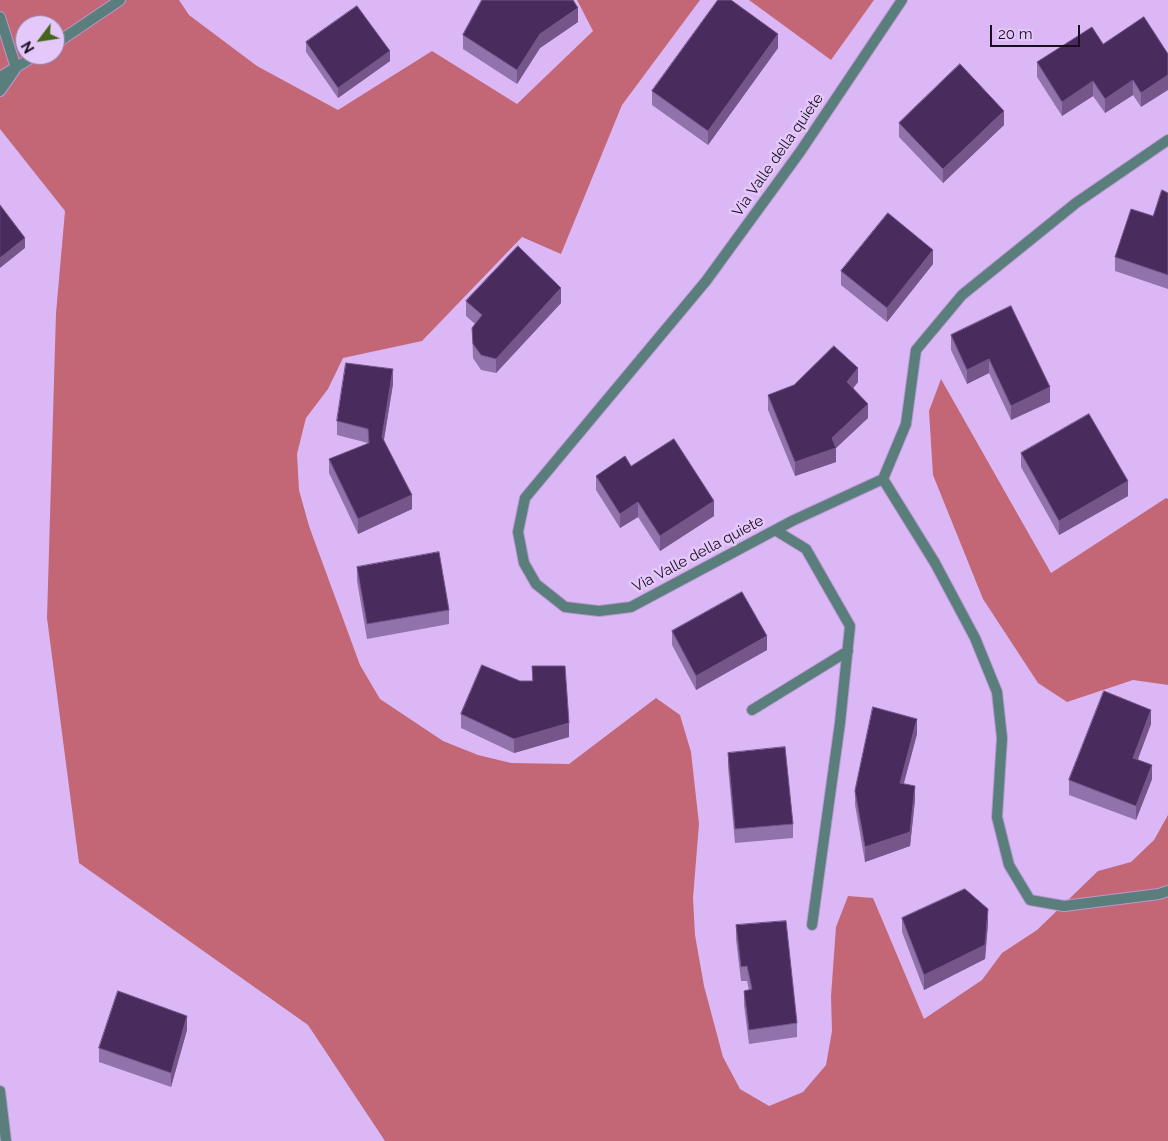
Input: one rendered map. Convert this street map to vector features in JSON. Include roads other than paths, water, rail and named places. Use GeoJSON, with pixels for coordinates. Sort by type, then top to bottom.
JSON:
{"type":"FeatureCollection","features":[{"type":"Feature","properties":{"kind":"street"},"geometry":{"type":"LineString","coordinates":[[65,37],[120,0]]}},
{"type":"Feature","properties":{"kind":"street","name":"Via Valle della quiete"},"geometry":{"type":"LineString","coordinates":[[883,480],[792,521],[631,606],[599,611],[565,607],[536,584],[524,563],[518,532],[525,498],[706,281],[800,152],[902,0]]}},
{"type":"Feature","properties":{"kind":"street"},"geometry":{"type":"LineString","coordinates":[[0,17],[16,68]]}},
{"type":"Feature","properties":{"kind":"street"},"geometry":{"type":"LineString","coordinates":[[0,77],[21,65]]}},
{"type":"Feature","properties":{"kind":"street"},"geometry":{"type":"LineString","coordinates":[[0,91],[16,68]]}},
{"type":"Feature","properties":{"kind":"street"},"geometry":{"type":"LineString","coordinates":[[1168,140],[1076,204],[962,295],[916,350],[906,424],[883,480],[935,563],[975,638],[997,692],[1002,738],[997,817],[1009,865],[1030,900],[1064,906],[1159,894],[1168,890]]}},
{"type":"Feature","properties":{"kind":"street"},"geometry":{"type":"LineString","coordinates":[[775,530],[806,550],[850,626],[840,723],[812,924]]}},
{"type":"Feature","properties":{"kind":"street"},"geometry":{"type":"LineString","coordinates":[[752,710],[848,650]]}},
{"type":"Feature","properties":{"kind":"street"},"geometry":{"type":"LineString","coordinates":[[0,1091],[6,1141]]}}]}
